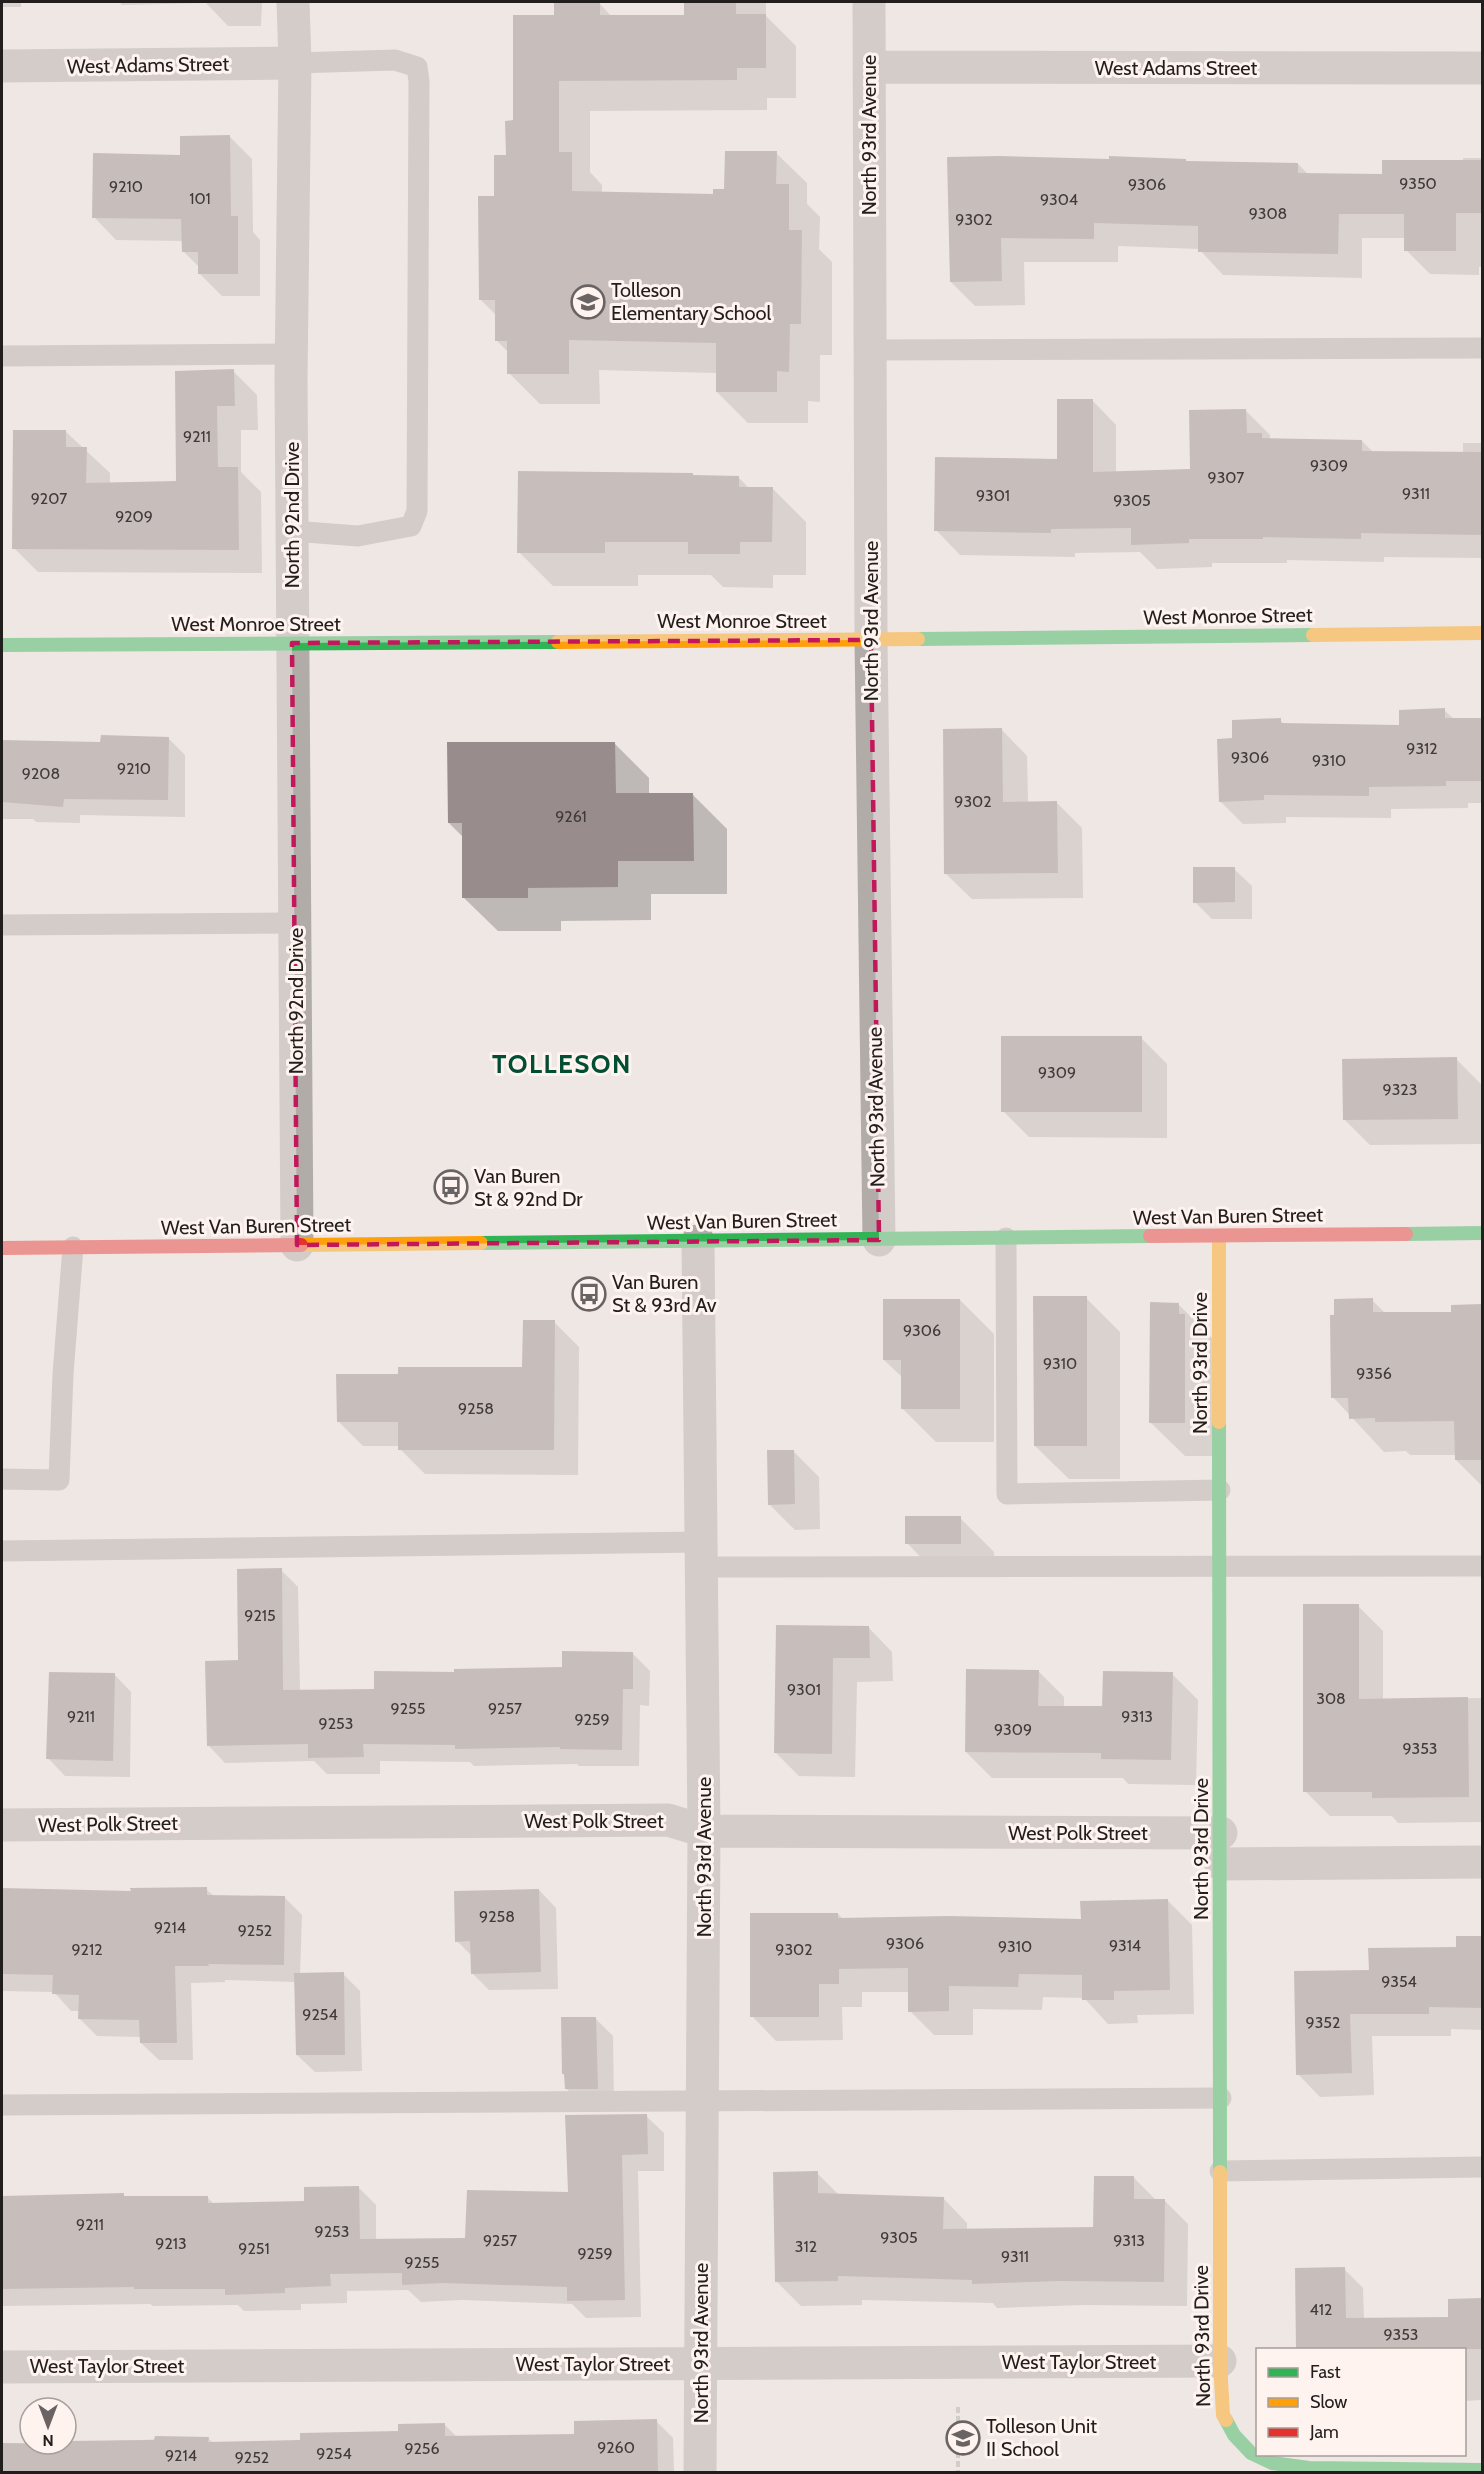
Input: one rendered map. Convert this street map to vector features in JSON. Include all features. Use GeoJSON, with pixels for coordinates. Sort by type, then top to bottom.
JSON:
{"type":"FeatureCollection","features":[{"type":"Feature","properties":{"kind":"street","name":"North 92nd Drive"},"geometry":{"type":"LineString","coordinates":[[293,2],[295,63],[291,354],[297,1245]]}},
{"type":"Feature","properties":{"kind":"street","name":"North 93rd Avenue"},"geometry":{"type":"LineString","coordinates":[[869,2],[871,640],[879,1239]]}},
{"type":"Feature","properties":{"kind":"street","name":"West Adams Street"},"geometry":{"type":"LineString","coordinates":[[2,66],[295,63]]}},
{"type":"Feature","properties":{"kind":"street","name":"West Adams Street"},"geometry":{"type":"LineString","coordinates":[[869,67],[1482,68]]}},
{"type":"Feature","properties":{"kind":"street","name":"West Monroe Street"},"geometry":{"type":"LineString","coordinates":[[2,645],[871,640],[1482,633]]}},
{"type":"Feature","properties":{"kind":"street","name":"West Van Buren Street"},"geometry":{"type":"LineString","coordinates":[[2,1248],[1482,1233]]}},
{"type":"Feature","properties":{"kind":"street","name":"North 93rd Drive"},"geometry":{"type":"LineString","coordinates":[[1219,1236],[1220,2361],[1223,2415],[1234,2435],[1251,2453]]}},
{"type":"Feature","properties":{"kind":"street","name":"North 93rd Avenue"},"geometry":{"type":"LineString","coordinates":[[698,1241],[703,1555],[704,1831],[700,2472]]}},
{"type":"Feature","properties":{"kind":"street","name":"West Polk Street"},"geometry":{"type":"LineString","coordinates":[[2,1825],[668,1820],[704,1831],[1221,1849],[1482,1863]]}},
{"type":"Feature","properties":{"kind":"street","name":"West Taylor Street"},"geometry":{"type":"LineString","coordinates":[[2,2367],[1220,2361]]}},
{"type":"Feature","properties":{"kind":"street"},"geometry":{"type":"LineString","coordinates":[[1251,2453],[1256,2455]]}},
{"type":"Feature","properties":{"kind":"street"},"geometry":{"type":"LineString","coordinates":[[1257,2456],[1272,2463],[1309,2468],[1481,2471]]}},
{"type":"Feature","properties":{"kind":"lane"},"geometry":{"type":"LineString","coordinates":[[292,531],[358,536],[411,526],[417,511],[419,81],[417,67],[394,60],[295,63]]}},
{"type":"Feature","properties":{"kind":"lane"},"geometry":{"type":"LineString","coordinates":[[870,350],[1482,348]]}},
{"type":"Feature","properties":{"kind":"lane"},"geometry":{"type":"LineString","coordinates":[[2,356],[291,354]]}},
{"type":"Feature","properties":{"kind":"lane"},"geometry":{"type":"LineString","coordinates":[[2,925],[295,923]]}},
{"type":"Feature","properties":{"kind":"lane"},"geometry":{"type":"LineString","coordinates":[[1006,1238],[1007,1494],[1220,1490]]}},
{"type":"Feature","properties":{"kind":"lane"},"geometry":{"type":"LineString","coordinates":[[2,1479],[59,1480],[63,1374],[73,1247]]}},
{"type":"Feature","properties":{"kind":"lane"},"geometry":{"type":"LineString","coordinates":[[2,1551],[703,1555],[1220,1566],[1482,1566]]}},
{"type":"Feature","properties":{"kind":"lane"},"geometry":{"type":"LineString","coordinates":[[2,2105],[1221,2098]]}},
{"type":"Feature","properties":{"kind":"lane"},"geometry":{"type":"LineString","coordinates":[[1220,2171],[1482,2168]]}},
{"type":"Feature","properties":{"kind":"lane"},"geometry":{"type":"LineString","coordinates":[[1241,2472],[1251,2453]]}},
{"type":"Feature","properties":{"kind":"path"},"geometry":{"type":"LineString","coordinates":[[958,2407],[958,2472]]}},
{"type":"Feature","properties":{"kind":"highlighted area"},"geometry":{"type":"Polygon","coordinates":[[[871,640],[879,1240],[297,1245],[292,643],[871,640]]]}},
{"type":"Feature","properties":{"kind":"building"},"geometry":{"type":"Polygon","coordinates":[[[736,2],[736,14],[766,14],[766,68],[737,68],[737,80],[559,81],[559,152],[572,152],[572,191],[713,194],[713,189],[724,189],[725,151],[777,151],[776,184],[789,184],[789,230],[802,230],[801,324],[790,324],[789,372],[777,371],[777,392],[716,392],[716,343],[569,340],[569,374],[507,374],[507,341],[495,341],[495,300],[479,300],[478,196],[494,196],[494,155],[506,155],[505,121],[513,120],[513,15],[554,15],[554,3],[600,3],[600,15],[684,15],[684,3],[736,2]]]}},
{"type":"Feature","properties":{"kind":"building"},"geometry":{"type":"Polygon","coordinates":[[[230,135],[231,216],[238,216],[238,274],[198,274],[198,252],[182,252],[181,219],[92,218],[93,153],[180,155],[180,136],[230,135]]]}},
{"type":"Feature","properties":{"kind":"building"},"geometry":{"type":"Polygon","coordinates":[[[1109,156],[1186,159],[1186,161],[1298,163],[1298,173],[1382,174],[1382,160],[1482,160],[1482,213],[1456,213],[1456,251],[1404,251],[1404,214],[1339,214],[1338,254],[1198,252],[1198,226],[1094,223],[1094,239],[1001,238],[1002,281],[950,282],[947,157],[1109,159],[1109,156]]]}},
{"type":"Feature","properties":{"kind":"building"},"geometry":{"type":"Polygon","coordinates":[[[234,369],[235,406],[217,406],[218,467],[238,467],[239,550],[12,549],[13,430],[66,430],[66,447],[87,447],[86,483],[176,481],[175,371],[234,369]]]}},
{"type":"Feature","properties":{"kind":"building"},"geometry":{"type":"Polygon","coordinates":[[[1057,399],[1093,399],[1093,472],[1190,469],[1189,410],[1246,409],[1247,433],[1262,433],[1262,438],[1362,440],[1362,451],[1482,452],[1482,535],[1361,533],[1361,539],[1263,537],[1263,539],[1189,539],[1189,543],[1131,545],[1131,528],[1051,529],[1051,533],[934,531],[935,457],[1057,459],[1057,399]]]}},
{"type":"Feature","properties":{"kind":"building"},"geometry":{"type":"Polygon","coordinates":[[[518,471],[693,473],[693,475],[739,476],[739,487],[773,487],[772,542],[740,542],[740,554],[688,554],[688,542],[605,542],[605,553],[517,553],[518,471]]]}},
{"type":"Feature","properties":{"kind":"building"},"geometry":{"type":"Polygon","coordinates":[[[1445,708],[1445,718],[1482,718],[1482,781],[1446,781],[1446,786],[1369,787],[1369,796],[1264,795],[1264,800],[1219,802],[1217,739],[1232,738],[1232,720],[1281,718],[1281,723],[1399,725],[1399,710],[1445,708]]]}},
{"type":"Feature","properties":{"kind":"building"},"geometry":{"type":"Polygon","coordinates":[[[1002,728],[1003,802],[1057,801],[1058,873],[944,874],[943,729],[1002,728]]]}},
{"type":"Feature","properties":{"kind":"building"},"geometry":{"type":"Polygon","coordinates":[[[101,735],[169,737],[168,800],[64,799],[63,807],[2,802],[2,740],[100,742],[101,735]]]}},
{"type":"Feature","properties":{"kind":"building"},"geometry":{"type":"Polygon","coordinates":[[[447,742],[615,742],[616,793],[693,793],[694,861],[618,861],[618,887],[528,888],[528,898],[462,898],[462,823],[448,823],[447,742]]]}},
{"type":"Feature","properties":{"kind":"building"},"geometry":{"type":"Polygon","coordinates":[[[1193,867],[1235,867],[1235,902],[1193,903],[1193,867]]]}},
{"type":"Feature","properties":{"kind":"building"},"geometry":{"type":"Polygon","coordinates":[[[1001,1036],[1142,1036],[1142,1112],[1001,1112],[1001,1036]]]}},
{"type":"Feature","properties":{"kind":"building"},"geometry":{"type":"Polygon","coordinates":[[[1457,1057],[1458,1119],[1343,1120],[1342,1059],[1457,1057]]]}},
{"type":"Feature","properties":{"kind":"building"},"geometry":{"type":"Polygon","coordinates":[[[1033,1296],[1087,1296],[1087,1446],[1034,1446],[1033,1296]]]}},
{"type":"Feature","properties":{"kind":"building"},"geometry":{"type":"Polygon","coordinates":[[[1373,1298],[1373,1312],[1451,1312],[1451,1305],[1482,1304],[1482,1460],[1455,1460],[1454,1421],[1375,1422],[1375,1418],[1349,1419],[1348,1398],[1331,1398],[1330,1315],[1334,1315],[1334,1299],[1373,1298]]]}},
{"type":"Feature","properties":{"kind":"building"},"geometry":{"type":"Polygon","coordinates":[[[883,1299],[960,1299],[960,1409],[901,1409],[901,1360],[883,1360],[883,1299]]]}},
{"type":"Feature","properties":{"kind":"building"},"geometry":{"type":"Polygon","coordinates":[[[1150,1302],[1179,1303],[1179,1314],[1185,1314],[1185,1423],[1149,1423],[1150,1302]]]}},
{"type":"Feature","properties":{"kind":"building"},"geometry":{"type":"Polygon","coordinates":[[[523,1320],[555,1320],[554,1450],[398,1450],[398,1422],[337,1422],[336,1374],[398,1374],[398,1367],[522,1367],[523,1320]]]}},
{"type":"Feature","properties":{"kind":"building"},"geometry":{"type":"Polygon","coordinates":[[[767,1450],[794,1450],[795,1504],[768,1505],[767,1450]]]}},
{"type":"Feature","properties":{"kind":"building"},"geometry":{"type":"Polygon","coordinates":[[[905,1516],[961,1516],[961,1544],[905,1544],[905,1516]]]}},
{"type":"Feature","properties":{"kind":"building"},"geometry":{"type":"Polygon","coordinates":[[[282,1568],[283,1690],[374,1689],[374,1671],[454,1672],[454,1669],[562,1667],[562,1651],[633,1652],[633,1689],[623,1689],[622,1750],[560,1749],[560,1747],[455,1749],[455,1745],[363,1744],[364,1757],[308,1758],[308,1744],[207,1746],[205,1661],[238,1660],[237,1569],[282,1568]]]}},
{"type":"Feature","properties":{"kind":"building"},"geometry":{"type":"Polygon","coordinates":[[[1303,1604],[1359,1604],[1359,1699],[1468,1697],[1469,1797],[1372,1798],[1372,1792],[1303,1792],[1303,1604]]]}},
{"type":"Feature","properties":{"kind":"building"},"geometry":{"type":"Polygon","coordinates":[[[776,1625],[869,1626],[870,1658],[833,1658],[832,1754],[774,1753],[776,1625]]]}},
{"type":"Feature","properties":{"kind":"building"},"geometry":{"type":"Polygon","coordinates":[[[966,1669],[1039,1670],[1038,1706],[1102,1706],[1103,1671],[1173,1672],[1171,1760],[1101,1759],[1101,1753],[965,1752],[966,1669]]]}},
{"type":"Feature","properties":{"kind":"building"},"geometry":{"type":"Polygon","coordinates":[[[49,1672],[115,1673],[113,1761],[46,1759],[49,1672]]]}},
{"type":"Feature","properties":{"kind":"building"},"geometry":{"type":"Polygon","coordinates":[[[207,1887],[207,1895],[285,1896],[284,1965],[175,1966],[177,2043],[140,2043],[139,2020],[78,2019],[79,1995],[52,1994],[53,1975],[2,1974],[2,1888],[131,1891],[130,1888],[207,1887]]]}},
{"type":"Feature","properties":{"kind":"building"},"geometry":{"type":"Polygon","coordinates":[[[539,1889],[541,1972],[471,1974],[470,1941],[455,1942],[454,1891],[539,1889]]]}},
{"type":"Feature","properties":{"kind":"building"},"geometry":{"type":"Polygon","coordinates":[[[1168,1899],[1170,1990],[1114,1991],[1114,2000],[1082,2000],[1082,1975],[1019,1974],[1018,1987],[949,1986],[949,2011],[908,2012],[908,1968],[839,1969],[839,1984],[819,1984],[819,2017],[750,2017],[750,1913],[838,1913],[838,1918],[949,1916],[1081,1919],[1080,1901],[1168,1899]]]}},
{"type":"Feature","properties":{"kind":"building"},"geometry":{"type":"Polygon","coordinates":[[[1456,1936],[1482,1936],[1482,2008],[1429,2007],[1429,2014],[1350,2014],[1352,2073],[1296,2075],[1294,1971],[1369,1970],[1368,1948],[1456,1947],[1456,1936]]]}},
{"type":"Feature","properties":{"kind":"building"},"geometry":{"type":"Polygon","coordinates":[[[344,1972],[345,2055],[296,2055],[294,1973],[344,1972]]]}},
{"type":"Feature","properties":{"kind":"building"},"geometry":{"type":"Polygon","coordinates":[[[561,2017],[596,2017],[598,2089],[565,2089],[564,2074],[562,2074],[561,2017]]]}},
{"type":"Feature","properties":{"kind":"building"},"geometry":{"type":"Polygon","coordinates":[[[647,2114],[648,2154],[622,2155],[625,2300],[567,2301],[567,2287],[444,2283],[402,2285],[402,2273],[330,2274],[331,2286],[285,2288],[285,2293],[225,2295],[225,2289],[134,2289],[134,2287],[2,2289],[2,2196],[124,2193],[124,2196],[208,2196],[208,2203],[304,2201],[304,2187],[359,2186],[360,2239],[465,2238],[467,2190],[568,2192],[565,2115],[647,2114]]]}},
{"type":"Feature","properties":{"kind":"building"},"geometry":{"type":"Polygon","coordinates":[[[818,2171],[818,2193],[944,2197],[943,2229],[1093,2227],[1094,2176],[1134,2176],[1134,2199],[1165,2199],[1164,2282],[1059,2281],[972,2284],[972,2280],[838,2276],[838,2281],[775,2282],[773,2172],[818,2171]]]}},
{"type":"Feature","properties":{"kind":"building"},"geometry":{"type":"Polygon","coordinates":[[[1345,2267],[1346,2318],[1448,2317],[1448,2299],[1482,2298],[1482,2349],[1296,2348],[1295,2268],[1345,2267]]]}},
{"type":"Feature","properties":{"kind":"building"},"geometry":{"type":"Polygon","coordinates":[[[657,2419],[658,2472],[2,2472],[2,2443],[18,2443],[18,2456],[78,2456],[78,2441],[154,2440],[155,2436],[209,2437],[208,2442],[300,2440],[300,2433],[398,2431],[398,2424],[445,2423],[445,2436],[574,2434],[574,2421],[657,2419]]]}},
{"type":"Feature","properties":{"kind":"traffic: fast"},"geometry":{"type":"LineString","coordinates":[[918,639],[1313,635]]}},
{"type":"Feature","properties":{"kind":"traffic: fast"},"geometry":{"type":"LineString","coordinates":[[2,645],[558,642]]}},
{"type":"Feature","properties":{"kind":"traffic: fast"},"geometry":{"type":"LineString","coordinates":[[1406,1234],[1482,1233]]}},
{"type":"Feature","properties":{"kind":"traffic: fast"},"geometry":{"type":"LineString","coordinates":[[481,1243],[1150,1236]]}},
{"type":"Feature","properties":{"kind":"traffic: fast"},"geometry":{"type":"LineString","coordinates":[[1219,1422],[1220,2172]]}},
{"type":"Feature","properties":{"kind":"traffic: fast"},"geometry":{"type":"LineString","coordinates":[[1226,2420],[1234,2435],[1256,2455]]}},
{"type":"Feature","properties":{"kind":"traffic: fast"},"geometry":{"type":"LineString","coordinates":[[1257,2456],[1272,2463],[1309,2468],[1482,2470]]}},
{"type":"Feature","properties":{"kind":"traffic: slow"},"geometry":{"type":"LineString","coordinates":[[1313,635],[1482,633]]}},
{"type":"Feature","properties":{"kind":"traffic: slow"},"geometry":{"type":"LineString","coordinates":[[558,642],[918,639]]}},
{"type":"Feature","properties":{"kind":"traffic: slow"},"geometry":{"type":"LineString","coordinates":[[1219,1236],[1219,1422]]}},
{"type":"Feature","properties":{"kind":"traffic: slow"},"geometry":{"type":"LineString","coordinates":[[301,1245],[481,1243]]}},
{"type":"Feature","properties":{"kind":"traffic: slow"},"geometry":{"type":"LineString","coordinates":[[1220,2172],[1220,2361],[1223,2415],[1226,2420]]}},
{"type":"Feature","properties":{"kind":"traffic: jam"},"geometry":{"type":"LineString","coordinates":[[1150,1236],[1406,1234]]}},
{"type":"Feature","properties":{"kind":"traffic: jam"},"geometry":{"type":"LineString","coordinates":[[2,1248],[301,1245]]}},
{"type":"Feature","properties":{"kind":"place","name":"Tolleson Elementary School"},"geometry":{"type":"Point","coordinates":[588,302]}},
{"type":"Feature","properties":{"kind":"place","name":"Van Buren St & 92nd Dr"},"geometry":{"type":"Point","coordinates":[451,1187]}},
{"type":"Feature","properties":{"kind":"place","name":"Van Buren St & 93rd Av"},"geometry":{"type":"Point","coordinates":[589,1294]}},
{"type":"Feature","properties":{"kind":"place","name":"Tolleson Unit II School"},"geometry":{"type":"Point","coordinates":[963,2438]}},
{"type":"Feature","properties":{"kind":"district","name":"TOLLESON"},"geometry":{"type":"Point","coordinates":[562,1064]}}]}
